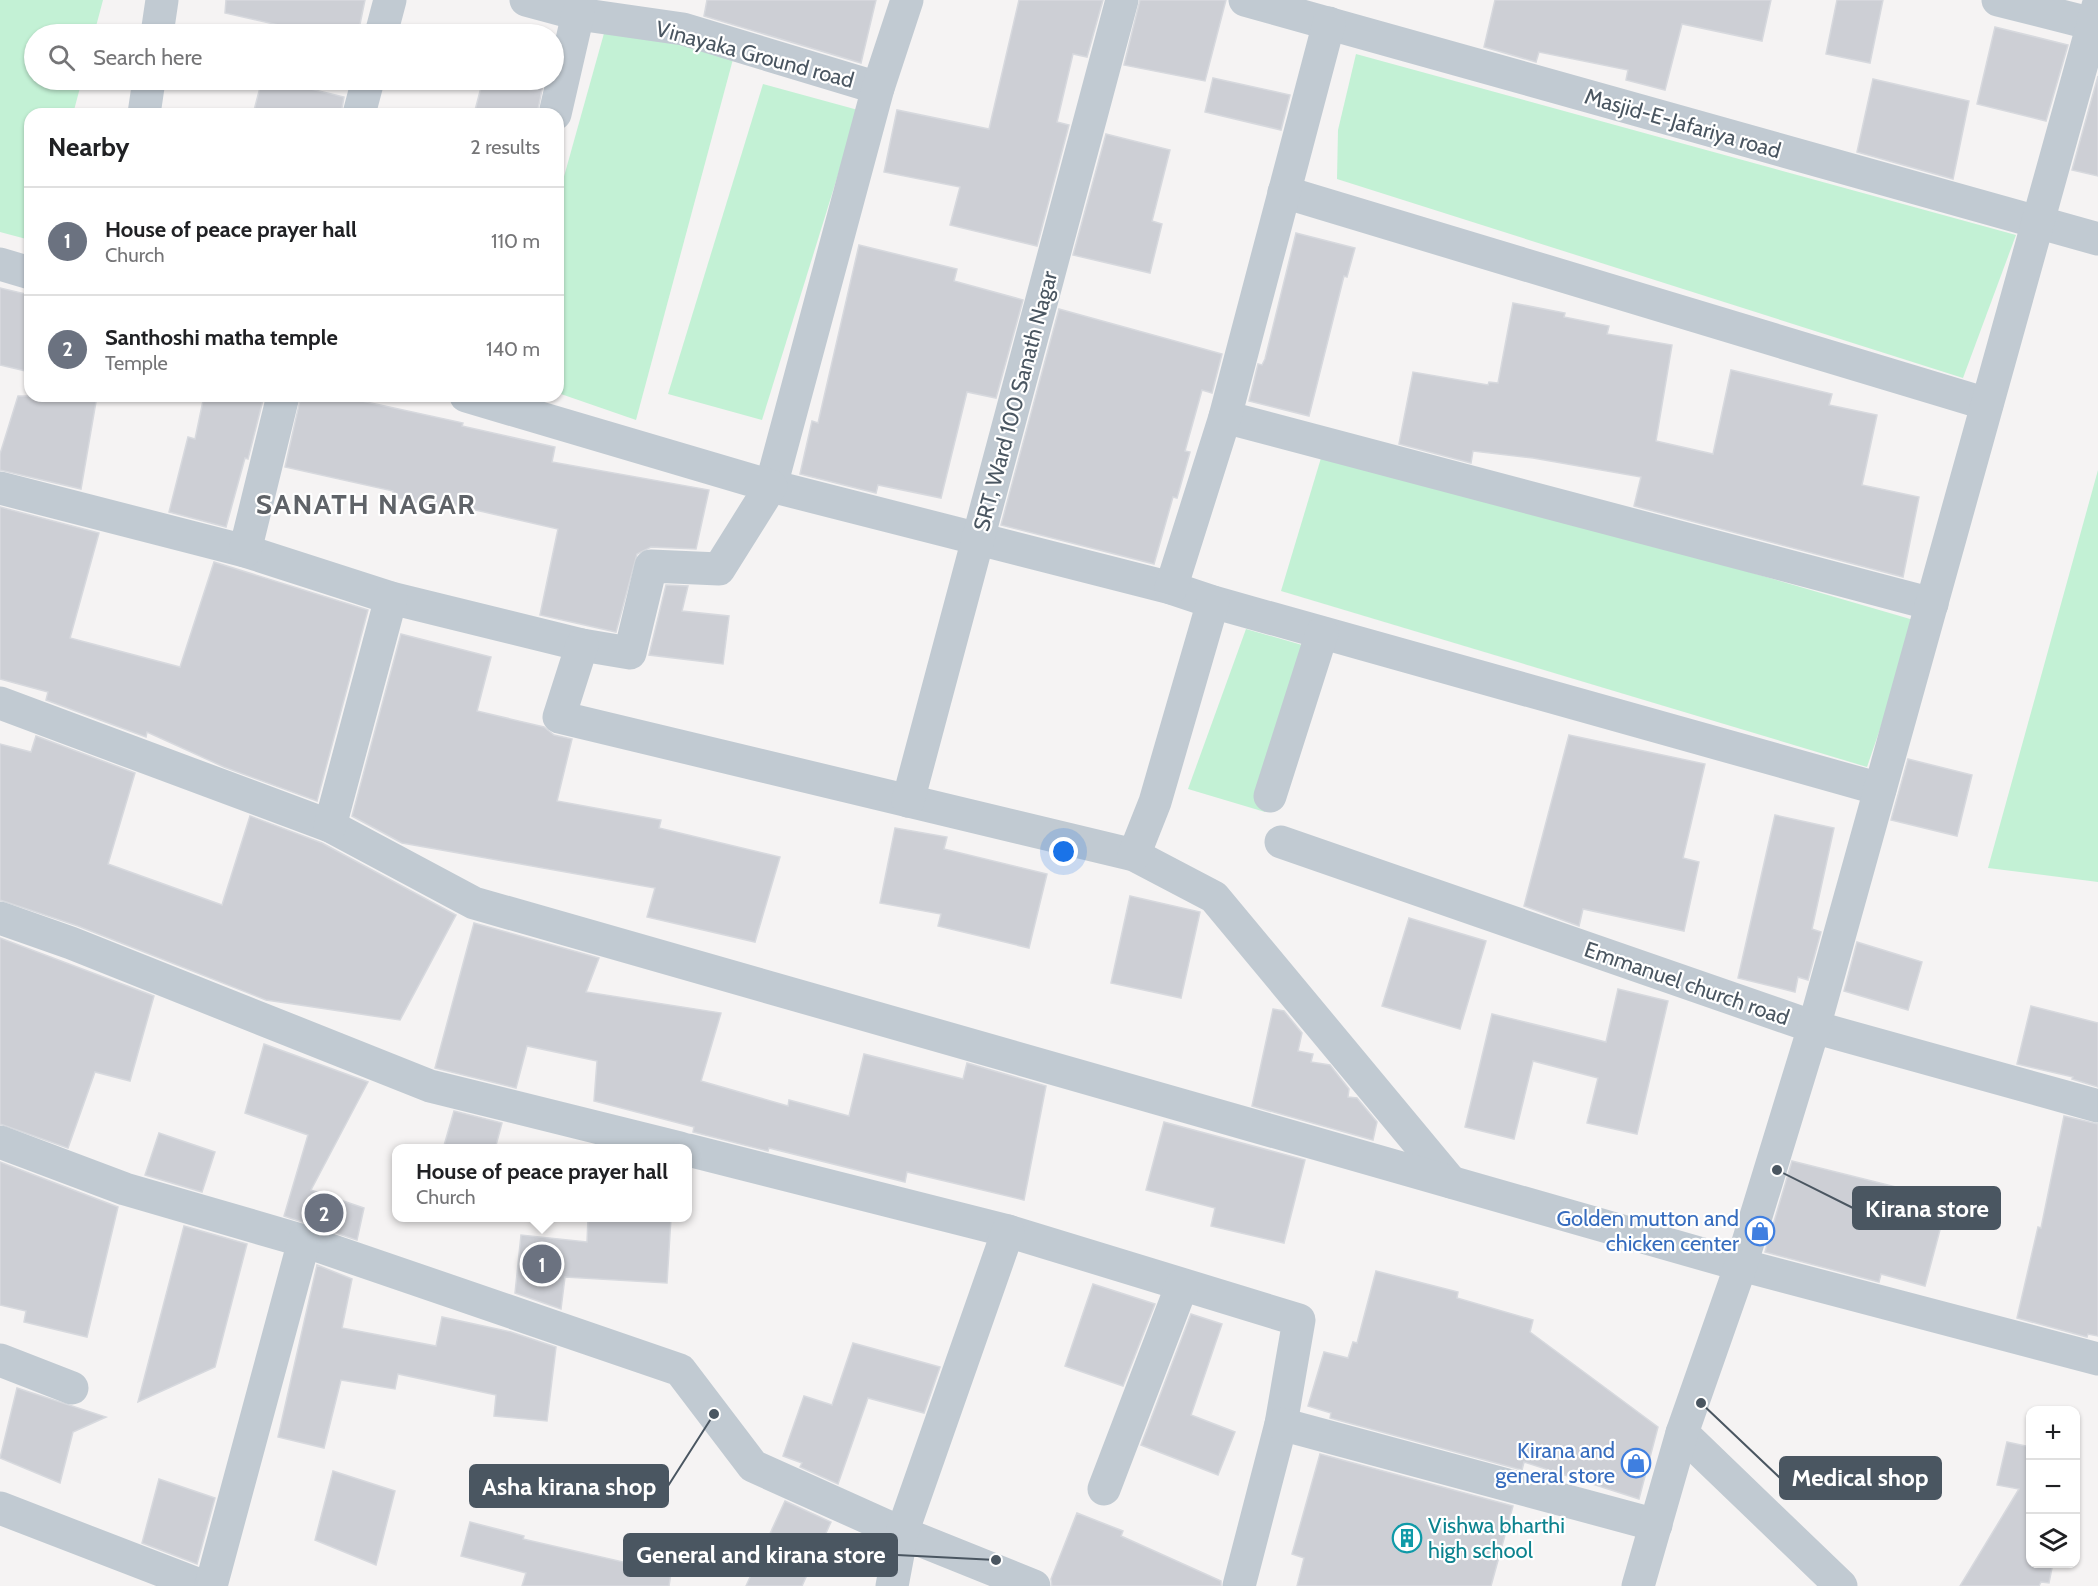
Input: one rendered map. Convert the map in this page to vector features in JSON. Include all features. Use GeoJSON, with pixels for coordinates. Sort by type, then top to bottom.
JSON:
{"type":"FeatureCollection","features":[{"type":"Feature","properties":{"kind":"street"},"geometry":{"type":"LineString","coordinates":[[158,24],[162,0]]}},
{"type":"Feature","properties":{"kind":"street"},"geometry":{"type":"LineString","coordinates":[[384,24],[390,0]]}},
{"type":"Feature","properties":{"kind":"street","name":"Vinayaka Ground road"},"geometry":{"type":"LineString","coordinates":[[526,0],[578,14],[682,29],[878,88]]}},
{"type":"Feature","properties":{"kind":"street"},"geometry":{"type":"LineString","coordinates":[[0,488],[245,551],[391,598],[582,645],[630,653],[651,566],[719,569],[771,486],[878,88],[907,0]]}},
{"type":"Feature","properties":{"kind":"street","name":"SRT, Ward 100 Sanath Nagar"},"geometry":{"type":"LineString","coordinates":[[908,801],[1122,0]]}},
{"type":"Feature","properties":{"kind":"street","name":"Masjid-E-Jafariya road"},"geometry":{"type":"LineString","coordinates":[[1245,0],[2098,239]]}},
{"type":"Feature","properties":{"kind":"street"},"geometry":{"type":"LineString","coordinates":[[1638,1586],[1682,1433],[1741,1265],[1814,1027],[2096,15],[1998,0]]}},
{"type":"Feature","properties":{"kind":"street"},"geometry":{"type":"LineString","coordinates":[[564,75],[578,14]]}},
{"type":"Feature","properties":{"kind":"street"},"geometry":{"type":"LineString","coordinates":[[1171,588],[1225,417],[1329,23]]}},
{"type":"Feature","properties":{"kind":"street"},"geometry":{"type":"LineString","coordinates":[[145,108],[148,90]]}},
{"type":"Feature","properties":{"kind":"street"},"geometry":{"type":"LineString","coordinates":[[361,108],[365,90]]}},
{"type":"Feature","properties":{"kind":"street"},"geometry":{"type":"LineString","coordinates":[[556,108],[561,90]]}},
{"type":"Feature","properties":{"kind":"street"},"geometry":{"type":"LineString","coordinates":[[1284,192],[1987,404]]}},
{"type":"Feature","properties":{"kind":"street"},"geometry":{"type":"LineString","coordinates":[[0,264],[24,271]]}},
{"type":"Feature","properties":{"kind":"street"},"geometry":{"type":"LineString","coordinates":[[245,551],[282,402]]}},
{"type":"Feature","properties":{"kind":"street"},"geometry":{"type":"LineString","coordinates":[[494,402],[771,486],[1171,588],[1322,633],[1880,789]]}},
{"type":"Feature","properties":{"kind":"street"},"geometry":{"type":"LineString","coordinates":[[1225,417],[1932,604]]}},
{"type":"Feature","properties":{"kind":"street"},"geometry":{"type":"LineString","coordinates":[[330,826],[391,598]]}},
{"type":"Feature","properties":{"kind":"street"},"geometry":{"type":"LineString","coordinates":[[1134,855],[1155,802],[1213,602]]}},
{"type":"Feature","properties":{"kind":"street"},"geometry":{"type":"LineString","coordinates":[[1270,796],[1322,633]]}},
{"type":"Feature","properties":{"kind":"street"},"geometry":{"type":"LineString","coordinates":[[582,645],[559,717],[1134,855],[1214,897],[1451,1182]]}},
{"type":"Feature","properties":{"kind":"street"},"geometry":{"type":"LineString","coordinates":[[0,703],[330,826],[474,903],[1741,1265],[2098,1359]]}},
{"type":"Feature","properties":{"kind":"street","name":"Emmanuel church road"},"geometry":{"type":"LineString","coordinates":[[1281,842],[1814,1027],[2098,1106]]}},
{"type":"Feature","properties":{"kind":"street"},"geometry":{"type":"LineString","coordinates":[[0,918],[70,943],[430,1086],[660,1144]]}},
{"type":"Feature","properties":{"kind":"street"},"geometry":{"type":"LineString","coordinates":[[0,1142],[125,1189],[304,1241],[680,1370],[753,1466],[902,1533],[1034,1586]]}},
{"type":"Feature","properties":{"kind":"street"},"geometry":{"type":"LineString","coordinates":[[692,1151],[1008,1231],[1299,1320],[1281,1424],[1239,1586]]}},
{"type":"Feature","properties":{"kind":"street"},"geometry":{"type":"LineString","coordinates":[[892,1586],[902,1533],[1008,1231]]}},
{"type":"Feature","properties":{"kind":"street"},"geometry":{"type":"LineString","coordinates":[[211,1586],[304,1241]]}},
{"type":"Feature","properties":{"kind":"street"},"geometry":{"type":"LineString","coordinates":[[1104,1489],[1182,1285]]}},
{"type":"Feature","properties":{"kind":"street"},"geometry":{"type":"LineString","coordinates":[[0,1360],[72,1388]]}},
{"type":"Feature","properties":{"kind":"street"},"geometry":{"type":"LineString","coordinates":[[1281,1424],[1656,1525]]}},
{"type":"Feature","properties":{"kind":"street"},"geometry":{"type":"LineString","coordinates":[[1682,1433],[1841,1586]]}},
{"type":"Feature","properties":{"kind":"street"},"geometry":{"type":"LineString","coordinates":[[0,1508],[202,1586]]}},
{"type":"Feature","properties":{"kind":"green space"},"geometry":{"type":"Polygon","coordinates":[[[0,0],[103,0],[97,24],[24,24],[24,90],[79,90],[75,108],[24,108],[24,238],[0,232],[0,0]]]}},
{"type":"Feature","properties":{"kind":"green space"},"geometry":{"type":"Polygon","coordinates":[[[608,19],[736,48],[636,420],[564,395],[564,177],[608,19]]]}},
{"type":"Feature","properties":{"kind":"green space"},"geometry":{"type":"Polygon","coordinates":[[[1356,54],[2016,235],[1963,378],[1337,179],[1338,130],[1356,54]]]}},
{"type":"Feature","properties":{"kind":"green space"},"geometry":{"type":"Polygon","coordinates":[[[763,84],[858,110],[762,420],[668,394],[763,84]]]}},
{"type":"Feature","properties":{"kind":"green space"},"geometry":{"type":"Polygon","coordinates":[[[1324,448],[1917,621],[1867,767],[1281,591],[1324,448]]]}},
{"type":"Feature","properties":{"kind":"green space"},"geometry":{"type":"Polygon","coordinates":[[[2098,470],[2098,882],[1988,868],[2098,470]]]}},
{"type":"Feature","properties":{"kind":"green space"},"geometry":{"type":"Polygon","coordinates":[[[1246,629],[1309,647],[1265,812],[1188,789],[1246,629]]]}},
{"type":"Feature","properties":{"kind":"building"},"geometry":{"type":"Polygon","coordinates":[[[226,0],[365,0],[360,24],[274,24],[225,13],[226,0]]]}},
{"type":"Feature","properties":{"kind":"building"},"geometry":{"type":"Polygon","coordinates":[[[707,0],[876,0],[861,63],[704,16],[707,0]]]}},
{"type":"Feature","properties":{"kind":"building"},"geometry":{"type":"Polygon","coordinates":[[[1019,0],[1103,0],[1087,57],[1073,54],[1057,122],[1069,125],[1037,246],[950,225],[960,187],[884,172],[897,110],[989,129],[1019,0]]]}},
{"type":"Feature","properties":{"kind":"building"},"geometry":{"type":"Polygon","coordinates":[[[1140,0],[1226,0],[1205,81],[1124,65],[1140,0]]]}},
{"type":"Feature","properties":{"kind":"building"},"geometry":{"type":"Polygon","coordinates":[[[1495,0],[1771,0],[1762,41],[1682,24],[1665,90],[1626,80],[1628,70],[1539,52],[1536,62],[1484,47],[1495,0]]]}},
{"type":"Feature","properties":{"kind":"building"},"geometry":{"type":"Polygon","coordinates":[[[1837,0],[1883,0],[1870,63],[1826,54],[1837,0]]]}},
{"type":"Feature","properties":{"kind":"building"},"geometry":{"type":"Polygon","coordinates":[[[1995,27],[2068,45],[2046,121],[1977,104],[1995,27]]]}},
{"type":"Feature","properties":{"kind":"building"},"geometry":{"type":"Polygon","coordinates":[[[2098,76],[2098,176],[2072,170],[2098,76]]]}},
{"type":"Feature","properties":{"kind":"building"},"geometry":{"type":"Polygon","coordinates":[[[1213,78],[1290,95],[1281,130],[1205,112],[1213,78]]]}},
{"type":"Feature","properties":{"kind":"building"},"geometry":{"type":"Polygon","coordinates":[[[1873,79],[1969,101],[1953,179],[1857,152],[1873,79]]]}},
{"type":"Feature","properties":{"kind":"building"},"geometry":{"type":"Polygon","coordinates":[[[259,90],[315,90],[344,97],[342,108],[255,108],[259,90]]]}},
{"type":"Feature","properties":{"kind":"building"},"geometry":{"type":"Polygon","coordinates":[[[480,90],[542,90],[538,108],[476,108],[480,90]]]}},
{"type":"Feature","properties":{"kind":"building"},"geometry":{"type":"Polygon","coordinates":[[[1106,134],[1170,150],[1152,221],[1162,224],[1150,273],[1073,255],[1106,134]]]}},
{"type":"Feature","properties":{"kind":"building"},"geometry":{"type":"Polygon","coordinates":[[[1296,233],[1355,248],[1347,277],[1344,276],[1309,416],[1249,401],[1258,364],[1262,365],[1265,359],[1296,233]]]}},
{"type":"Feature","properties":{"kind":"building"},"geometry":{"type":"Polygon","coordinates":[[[859,245],[957,269],[954,281],[1023,300],[996,398],[967,392],[941,498],[878,485],[876,493],[800,474],[812,421],[818,423],[859,245]]]}},
{"type":"Feature","properties":{"kind":"building"},"geometry":{"type":"Polygon","coordinates":[[[0,288],[24,294],[24,371],[0,365],[0,288]]]}},
{"type":"Feature","properties":{"kind":"building"},"geometry":{"type":"Polygon","coordinates":[[[1513,303],[1565,313],[1564,317],[1609,326],[1607,334],[1672,345],[1656,441],[1713,454],[1731,370],[1832,394],[1829,405],[1877,415],[1862,485],[1919,497],[1903,577],[1634,506],[1641,477],[1533,458],[1473,451],[1471,463],[1399,444],[1413,372],[1488,385],[1489,382],[1498,383],[1513,303]]]}},
{"type":"Feature","properties":{"kind":"building"},"geometry":{"type":"Polygon","coordinates":[[[1059,309],[1222,354],[1212,393],[1202,390],[1185,451],[1190,452],[1177,498],[1173,497],[1154,564],[1001,525],[1059,309]]]}},
{"type":"Feature","properties":{"kind":"building"},"geometry":{"type":"Polygon","coordinates":[[[18,396],[24,396],[24,402],[96,402],[81,489],[0,470],[0,454],[18,396]]]}},
{"type":"Feature","properties":{"kind":"building"},"geometry":{"type":"Polygon","coordinates":[[[203,402],[262,402],[248,459],[245,458],[226,527],[169,512],[188,437],[195,439],[203,402]]]}},
{"type":"Feature","properties":{"kind":"building"},"geometry":{"type":"Polygon","coordinates":[[[300,402],[367,402],[463,423],[462,426],[555,447],[552,462],[709,490],[696,549],[651,547],[637,554],[616,632],[540,615],[558,529],[445,503],[444,508],[392,497],[393,491],[285,467],[300,402]]]}},
{"type":"Feature","properties":{"kind":"building"},"geometry":{"type":"Polygon","coordinates":[[[0,507],[99,533],[70,638],[180,667],[214,562],[368,610],[317,801],[224,767],[147,732],[146,737],[46,700],[48,692],[0,679],[0,507]]]}},
{"type":"Feature","properties":{"kind":"building"},"geometry":{"type":"Polygon","coordinates":[[[666,585],[688,586],[682,611],[729,616],[723,664],[649,655],[666,585]]]}},
{"type":"Feature","properties":{"kind":"building"},"geometry":{"type":"Polygon","coordinates":[[[401,634],[491,657],[477,711],[544,727],[554,735],[572,739],[557,801],[661,820],[659,828],[780,857],[755,942],[647,917],[655,888],[402,843],[352,816],[401,634]]]}},
{"type":"Feature","properties":{"kind":"building"},"geometry":{"type":"Polygon","coordinates":[[[1569,735],[1705,764],[1683,858],[1699,862],[1684,931],[1583,909],[1579,926],[1524,906],[1569,735]]]}},
{"type":"Feature","properties":{"kind":"building"},"geometry":{"type":"Polygon","coordinates":[[[36,736],[135,773],[108,864],[222,905],[250,816],[322,843],[456,915],[400,1020],[266,1000],[78,926],[0,900],[0,744],[31,752],[36,736]]]}},
{"type":"Feature","properties":{"kind":"building"},"geometry":{"type":"Polygon","coordinates":[[[1908,759],[1972,775],[1957,836],[1891,820],[1908,759]]]}},
{"type":"Feature","properties":{"kind":"building"},"geometry":{"type":"Polygon","coordinates":[[[1775,815],[1834,828],[1812,929],[1821,932],[1808,980],[1798,977],[1795,992],[1738,978],[1775,815]]]}},
{"type":"Feature","properties":{"kind":"building"},"geometry":{"type":"Polygon","coordinates":[[[895,828],[947,837],[944,849],[1047,874],[1029,948],[938,926],[941,914],[880,903],[895,828]]]}},
{"type":"Feature","properties":{"kind":"building"},"geometry":{"type":"Polygon","coordinates":[[[1130,896],[1200,912],[1181,998],[1111,983],[1130,896]]]}},
{"type":"Feature","properties":{"kind":"building"},"geometry":{"type":"Polygon","coordinates":[[[1409,918],[1486,941],[1460,1029],[1382,1006],[1409,918]]]}},
{"type":"Feature","properties":{"kind":"building"},"geometry":{"type":"Polygon","coordinates":[[[474,923],[599,958],[586,992],[721,1013],[701,1081],[788,1106],[789,1100],[849,1116],[864,1054],[963,1079],[967,1063],[1046,1086],[1024,1200],[907,1172],[905,1182],[769,1148],[768,1151],[693,1132],[694,1127],[594,1101],[597,1061],[527,1046],[516,1088],[435,1068],[474,923]]]}},
{"type":"Feature","properties":{"kind":"building"},"geometry":{"type":"Polygon","coordinates":[[[0,938],[154,996],[130,1081],[95,1072],[68,1148],[0,1124],[0,938]]]}},
{"type":"Feature","properties":{"kind":"building"},"geometry":{"type":"Polygon","coordinates":[[[1857,942],[1922,962],[1908,1010],[1844,991],[1857,942]]]}},
{"type":"Feature","properties":{"kind":"building"},"geometry":{"type":"Polygon","coordinates":[[[1618,989],[1668,1001],[1637,1134],[1587,1123],[1598,1078],[1533,1061],[1514,1139],[1465,1127],[1492,1014],[1606,1042],[1618,989]]]}},
{"type":"Feature","properties":{"kind":"building"},"geometry":{"type":"Polygon","coordinates":[[[2031,1006],[2098,1023],[2098,1087],[2072,1079],[2073,1077],[2017,1064],[2031,1006]]]}},
{"type":"Feature","properties":{"kind":"building"},"geometry":{"type":"Polygon","coordinates":[[[1273,1009],[1284,1011],[1302,1033],[1298,1051],[1313,1054],[1311,1062],[1330,1065],[1349,1089],[1348,1097],[1357,1098],[1377,1122],[1373,1140],[1252,1106],[1273,1009]]]}},
{"type":"Feature","properties":{"kind":"building"},"geometry":{"type":"Polygon","coordinates":[[[264,1044],[368,1082],[311,1190],[364,1208],[357,1240],[284,1216],[308,1135],[245,1113],[264,1044]]]}},
{"type":"Feature","properties":{"kind":"building"},"geometry":{"type":"Polygon","coordinates":[[[454,1111],[502,1123],[496,1144],[444,1144],[454,1111]]]}},
{"type":"Feature","properties":{"kind":"building"},"geometry":{"type":"Polygon","coordinates":[[[2064,1116],[2098,1124],[2098,1336],[2088,1334],[2087,1337],[2017,1318],[2038,1227],[2041,1228],[2064,1116]]]}},
{"type":"Feature","properties":{"kind":"building"},"geometry":{"type":"Polygon","coordinates":[[[1164,1122],[1305,1160],[1284,1243],[1211,1226],[1215,1208],[1146,1190],[1164,1122]]]}},
{"type":"Feature","properties":{"kind":"building"},"geometry":{"type":"Polygon","coordinates":[[[159,1133],[215,1152],[202,1192],[145,1175],[159,1133]]]}},
{"type":"Feature","properties":{"kind":"building"},"geometry":{"type":"Polygon","coordinates":[[[1792,1161],[1948,1200],[1925,1286],[1881,1274],[1879,1282],[1765,1252],[1792,1161]]]}},
{"type":"Feature","properties":{"kind":"building"},"geometry":{"type":"Polygon","coordinates":[[[0,1162],[118,1207],[87,1337],[24,1322],[26,1311],[0,1305],[0,1162]]]}},
{"type":"Feature","properties":{"kind":"building"},"geometry":{"type":"Polygon","coordinates":[[[588,1222],[671,1222],[667,1283],[565,1277],[561,1309],[515,1293],[521,1235],[587,1242],[588,1222]]]}},
{"type":"Feature","properties":{"kind":"building"},"geometry":{"type":"Polygon","coordinates":[[[184,1226],[247,1244],[215,1367],[138,1402],[184,1226]]]}},
{"type":"Feature","properties":{"kind":"building"},"geometry":{"type":"Polygon","coordinates":[[[317,1265],[352,1279],[342,1328],[436,1346],[442,1317],[511,1332],[556,1347],[547,1421],[494,1416],[496,1395],[398,1374],[395,1389],[341,1380],[324,1448],[278,1437],[317,1265]]]}},
{"type":"Feature","properties":{"kind":"building"},"geometry":{"type":"Polygon","coordinates":[[[1376,1271],[1458,1292],[1457,1298],[1533,1320],[1530,1332],[1658,1427],[1639,1499],[1524,1462],[1522,1470],[1330,1418],[1331,1413],[1308,1406],[1324,1352],[1348,1358],[1353,1342],[1357,1343],[1376,1271]]]}},
{"type":"Feature","properties":{"kind":"building"},"geometry":{"type":"Polygon","coordinates":[[[1093,1284],[1155,1304],[1123,1386],[1065,1366],[1093,1284]]]}},
{"type":"Feature","properties":{"kind":"building"},"geometry":{"type":"Polygon","coordinates":[[[1191,1314],[1222,1324],[1191,1415],[1235,1432],[1218,1475],[1141,1445],[1191,1314]]]}},
{"type":"Feature","properties":{"kind":"building"},"geometry":{"type":"Polygon","coordinates":[[[853,1343],[940,1367],[924,1413],[868,1398],[838,1484],[800,1467],[802,1463],[783,1456],[804,1396],[832,1405],[853,1343]]]}},
{"type":"Feature","properties":{"kind":"building"},"geometry":{"type":"Polygon","coordinates":[[[17,1388],[106,1417],[73,1432],[60,1483],[0,1458],[17,1388]]]}},
{"type":"Feature","properties":{"kind":"building"},"geometry":{"type":"Polygon","coordinates":[[[2007,1442],[2026,1446],[2026,1568],[2052,1568],[2049,1583],[2041,1582],[2039,1586],[1960,1586],[2019,1489],[1997,1485],[2007,1442]]]}},
{"type":"Feature","properties":{"kind":"building"},"geometry":{"type":"Polygon","coordinates":[[[1320,1454],[1513,1506],[1491,1586],[1297,1586],[1304,1558],[1292,1554],[1320,1454]]]}},
{"type":"Feature","properties":{"kind":"building"},"geometry":{"type":"Polygon","coordinates":[[[333,1471],[395,1491],[376,1565],[315,1540],[333,1471]]]}},
{"type":"Feature","properties":{"kind":"building"},"geometry":{"type":"Polygon","coordinates":[[[159,1479],[215,1498],[197,1564],[142,1543],[159,1479]]]}},
{"type":"Feature","properties":{"kind":"building"},"geometry":{"type":"Polygon","coordinates":[[[785,1501],[831,1522],[802,1586],[746,1586],[785,1501]]]}},
{"type":"Feature","properties":{"kind":"building"},"geometry":{"type":"Polygon","coordinates":[[[1077,1513],[1123,1531],[1121,1536],[1221,1581],[1221,1586],[1052,1586],[1051,1579],[1077,1513]]]}},
{"type":"Feature","properties":{"kind":"building"},"geometry":{"type":"Polygon","coordinates":[[[470,1522],[524,1536],[523,1539],[671,1573],[669,1586],[522,1586],[526,1573],[461,1556],[470,1522]]]}},
{"type":"Feature","properties":{"kind":"place","name":"Kirana store"},"geometry":{"type":"Point","coordinates":[1777,1170]}},
{"type":"Feature","properties":{"kind":"place","name":"Santhoshi matha temple"},"geometry":{"type":"Point","coordinates":[324,1213]}},
{"type":"Feature","properties":{"kind":"place","name":"Golden mutton and chicken center"},"geometry":{"type":"Point","coordinates":[1760,1231]}},
{"type":"Feature","properties":{"kind":"place","name":"House of peace prayer hall"},"geometry":{"type":"Point","coordinates":[542,1264]}},
{"type":"Feature","properties":{"kind":"place","name":"Medical shop"},"geometry":{"type":"Point","coordinates":[1701,1403]}},
{"type":"Feature","properties":{"kind":"place","name":"Asha kirana shop"},"geometry":{"type":"Point","coordinates":[714,1414]}},
{"type":"Feature","properties":{"kind":"place","name":"Kirana and general store"},"geometry":{"type":"Point","coordinates":[1636,1463]}},
{"type":"Feature","properties":{"kind":"place","name":"Vishwa bharthi high school"},"geometry":{"type":"Point","coordinates":[1407,1538]}},
{"type":"Feature","properties":{"kind":"place","name":"General and kirana store"},"geometry":{"type":"Point","coordinates":[996,1560]}},
{"type":"Feature","properties":{"kind":"district","name":"SANATH NAGAR"},"geometry":{"type":"Point","coordinates":[366,504]}}]}
